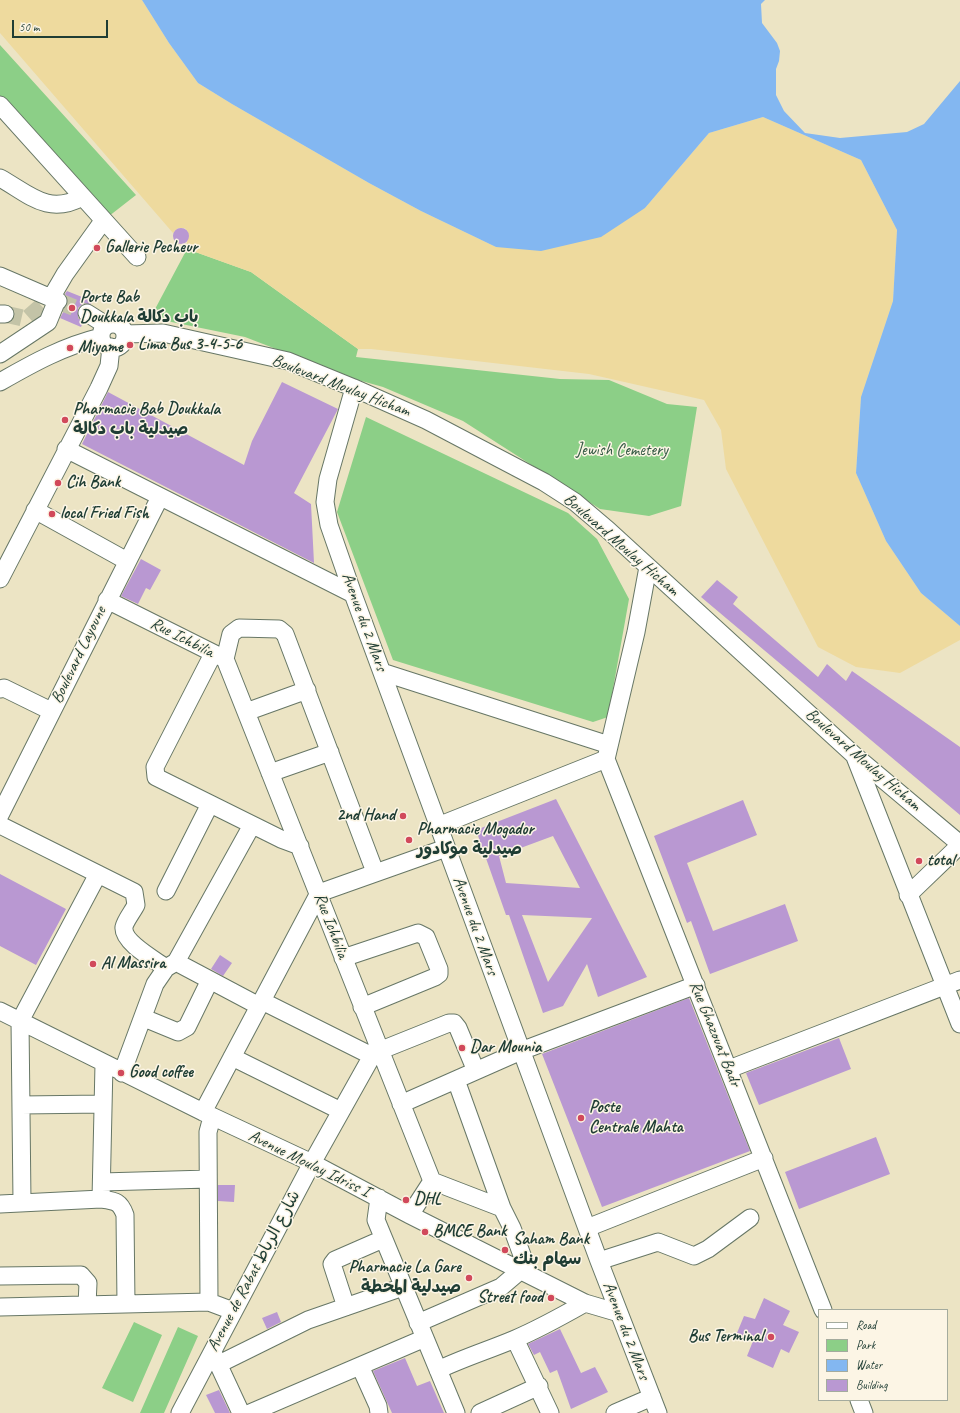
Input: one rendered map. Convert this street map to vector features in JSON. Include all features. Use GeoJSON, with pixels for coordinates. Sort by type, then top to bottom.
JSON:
{"type":"FeatureCollection","features":[{"type":"Feature","properties":{"kind":"street"},"geometry":{"type":"LineString","coordinates":[[0,105],[103,221],[125,242],[138,258]]}},
{"type":"Feature","properties":{"kind":"street"},"geometry":{"type":"LineString","coordinates":[[0,178],[44,204],[72,203],[82,197]]}},
{"type":"Feature","properties":{"kind":"street"},"geometry":{"type":"LineString","coordinates":[[0,354],[48,322],[65,274],[103,221]]}},
{"type":"Feature","properties":{"kind":"street"},"geometry":{"type":"LineString","coordinates":[[0,276],[55,300]]}},
{"type":"Feature","properties":{"kind":"street"},"geometry":{"type":"LineString","coordinates":[[0,578],[66,449],[78,430],[109,366],[106,337],[87,313]]}},
{"type":"Feature","properties":{"kind":"street","name":"Boulevard Moulay Hicham"},"geometry":{"type":"LineString","coordinates":[[106,337],[112,323],[118,324],[123,328],[125,334],[163,333],[288,362],[354,388],[426,420],[544,482],[575,502],[854,755],[960,845]]}},
{"type":"Feature","properties":{"kind":"street"},"geometry":{"type":"LineString","coordinates":[[0,382],[52,353],[78,343],[106,337]]}},
{"type":"Feature","properties":{"kind":"street","name":"Avenue du 2 Mars"},"geometry":{"type":"LineString","coordinates":[[354,388],[328,479],[325,502],[329,524],[353,594],[521,1051],[599,1261],[658,1413]]}},
{"type":"Feature","properties":{"kind":"street"},"geometry":{"type":"LineString","coordinates":[[66,449],[353,594]]}},
{"type":"Feature","properties":{"kind":"street","name":"Boulevard Layoune"},"geometry":{"type":"LineString","coordinates":[[0,815],[5,790],[51,711],[126,561],[160,497]]}},
{"type":"Feature","properties":{"kind":"street"},"geometry":{"type":"LineString","coordinates":[[35,510],[126,561]]}},
{"type":"Feature","properties":{"kind":"street"},"geometry":{"type":"LineString","coordinates":[[607,752],[636,632],[648,567]]}},
{"type":"Feature","properties":{"kind":"street","name":"Rue Ichbilia"},"geometry":{"type":"LineString","coordinates":[[107,600],[219,656],[246,712],[300,846],[362,1007],[376,1051],[401,1104],[432,1182]]}},
{"type":"Feature","properties":{"kind":"street"},"geometry":{"type":"LineString","coordinates":[[300,846],[252,825],[160,780],[156,777],[154,771],[231,634],[239,628],[282,631],[287,639],[375,872]]}},
{"type":"Feature","properties":{"kind":"street"},"geometry":{"type":"LineString","coordinates":[[382,672],[607,752]]}},
{"type":"Feature","properties":{"kind":"street"},"geometry":{"type":"LineString","coordinates":[[0,689],[4,688],[51,711]]}},
{"type":"Feature","properties":{"kind":"street"},"geometry":{"type":"LineString","coordinates":[[246,712],[307,690]]}},
{"type":"Feature","properties":{"kind":"street"},"geometry":{"type":"LineString","coordinates":[[270,773],[330,752]]}},
{"type":"Feature","properties":{"kind":"street"},"geometry":{"type":"LineString","coordinates":[[438,826],[607,752]]}},
{"type":"Feature","properties":{"kind":"street","name":"Rue Ghazouat Badr"},"geometry":{"type":"LineString","coordinates":[[607,752],[823,1309]]}},
{"type":"Feature","properties":{"kind":"street"},"geometry":{"type":"LineString","coordinates":[[854,755],[908,895],[952,982],[960,1024]]}},
{"type":"Feature","properties":{"kind":"street"},"geometry":{"type":"LineString","coordinates":[[166,891],[210,804]]}},
{"type":"Feature","properties":{"kind":"street"},"geometry":{"type":"LineString","coordinates":[[0,825],[134,892],[136,905],[124,927],[125,934],[131,943],[171,965],[210,980],[260,1004],[376,1051],[449,1022],[454,1023],[458,1028],[476,1071]]}},
{"type":"Feature","properties":{"kind":"street"},"geometry":{"type":"LineString","coordinates":[[122,1073],[144,1018],[155,984],[171,965],[252,825]]}},
{"type":"Feature","properties":{"kind":"street"},"geometry":{"type":"LineString","coordinates":[[908,895],[960,845]]}},
{"type":"Feature","properties":{"kind":"street"},"geometry":{"type":"LineString","coordinates":[[208,1302],[208,1115],[232,1057],[318,893],[446,848]]}},
{"type":"Feature","properties":{"kind":"street"},"geometry":{"type":"LineString","coordinates":[[22,1202],[20,1021],[98,874]]}},
{"type":"Feature","properties":{"kind":"street"},"geometry":{"type":"LineString","coordinates":[[343,958],[418,933],[426,937],[439,969],[440,974],[435,977],[362,1007]]}},
{"type":"Feature","properties":{"kind":"street"},"geometry":{"type":"LineString","coordinates":[[144,1018],[178,1032],[183,1030],[187,1027],[210,980]]}},
{"type":"Feature","properties":{"kind":"street"},"geometry":{"type":"LineString","coordinates":[[729,1069],[952,982]]}},
{"type":"Feature","properties":{"kind":"street"},"geometry":{"type":"LineString","coordinates":[[401,1104],[521,1051],[696,985]]}},
{"type":"Feature","properties":{"kind":"street","name":"Avenue Moulay Idriss I"},"geometry":{"type":"LineString","coordinates":[[0,1011],[208,1115],[312,1163],[410,1215],[585,1303],[619,1313]]}},
{"type":"Feature","properties":{"kind":"street","name":"Avenue de Rabat شارع الرباط"},"geometry":{"type":"LineString","coordinates":[[180,1413],[215,1357],[233,1311],[312,1163],[376,1051]]}},
{"type":"Feature","properties":{"kind":"street"},"geometry":{"type":"LineString","coordinates":[[232,1057],[341,1111]]}},
{"type":"Feature","properties":{"kind":"street"},"geometry":{"type":"LineString","coordinates":[[101,1199],[104,1064]]}},
{"type":"Feature","properties":{"kind":"street"},"geometry":{"type":"LineString","coordinates":[[418,1323],[501,1287],[525,1272],[512,1228],[502,1208],[456,1080]]}},
{"type":"Feature","properties":{"kind":"street"},"geometry":{"type":"LineString","coordinates":[[21,1105],[103,1104]]}},
{"type":"Feature","properties":{"kind":"street"},"geometry":{"type":"LineString","coordinates":[[587,1228],[764,1158]]}},
{"type":"Feature","properties":{"kind":"street"},"geometry":{"type":"LineString","coordinates":[[102,1182],[208,1179]]}},
{"type":"Feature","properties":{"kind":"street"},"geometry":{"type":"LineString","coordinates":[[410,1215],[432,1182],[502,1208]]}},
{"type":"Feature","properties":{"kind":"street"},"geometry":{"type":"LineString","coordinates":[[379,1198],[376,1220],[456,1413]]}},
{"type":"Feature","properties":{"kind":"street"},"geometry":{"type":"LineString","coordinates":[[0,1204],[101,1199],[116,1201],[120,1204],[125,1215],[126,1304]]}},
{"type":"Feature","properties":{"kind":"street"},"geometry":{"type":"LineString","coordinates":[[599,1261],[658,1242],[694,1256],[708,1248],[750,1218]]}},
{"type":"Feature","properties":{"kind":"street"},"geometry":{"type":"LineString","coordinates":[[346,1307],[332,1264],[334,1260],[383,1239]]}},
{"type":"Feature","properties":{"kind":"street"},"geometry":{"type":"LineString","coordinates":[[0,1276],[81,1275],[88,1283],[87,1305]]}},
{"type":"Feature","properties":{"kind":"street"},"geometry":{"type":"LineString","coordinates":[[240,1413],[215,1357],[308,1320],[403,1287]]}},
{"type":"Feature","properties":{"kind":"street"},"geometry":{"type":"LineString","coordinates":[[0,1307],[208,1302],[233,1311]]}},
{"type":"Feature","properties":{"kind":"street"},"geometry":{"type":"LineString","coordinates":[[438,1370],[471,1355],[515,1339],[551,1322],[585,1303]]}},
{"type":"Feature","properties":{"kind":"street"},"geometry":{"type":"LineString","coordinates":[[250,1413],[425,1338]]}},
{"type":"Feature","properties":{"kind":"street"},"geometry":{"type":"LineString","coordinates":[[515,1339],[539,1386],[550,1413]]}},
{"type":"Feature","properties":{"kind":"street"},"geometry":{"type":"LineString","coordinates":[[360,1366],[378,1406],[379,1413]]}},
{"type":"Feature","properties":{"kind":"street"},"geometry":{"type":"LineString","coordinates":[[480,1413],[539,1386]]}},
{"type":"Feature","properties":{"kind":"street"},"geometry":{"type":"LineString","coordinates":[[615,1413],[652,1397]]}},
{"type":"Feature","properties":{"kind":"street"},"geometry":{"type":"LineString","coordinates":[[858,1401],[864,1413]]}},
{"type":"Feature","properties":{"kind":"green space"},"geometry":{"type":"Polygon","coordinates":[[[0,45],[136,195],[104,220],[0,102],[0,45]]]}},
{"type":"Feature","properties":{"kind":"green space","name":"Jewish Cemetery"},"geometry":{"type":"Polygon","coordinates":[[[187,249],[251,272],[358,349],[356,357],[560,379],[609,380],[667,404],[697,407],[681,506],[649,516],[600,509],[463,421],[383,387],[351,378],[245,337],[157,319],[154,311],[187,249]]]}},
{"type":"Feature","properties":{"kind":"green space"},"geometry":{"type":"Polygon","coordinates":[[[366,417],[568,513],[597,539],[629,599],[608,717],[593,722],[393,660],[337,512],[366,417]]]}},
{"type":"Feature","properties":{"kind":"green space"},"geometry":{"type":"Polygon","coordinates":[[[134,1322],[162,1335],[133,1402],[102,1388],[134,1322]]]}},
{"type":"Feature","properties":{"kind":"green space"},"geometry":{"type":"Polygon","coordinates":[[[178,1327],[198,1336],[164,1413],[140,1413],[178,1327]]]}},
{"type":"Feature","properties":{"kind":"sand"},"geometry":{"type":"Polygon","coordinates":[[[0,0],[142,0],[169,43],[198,83],[369,183],[421,211],[496,247],[645,208],[709,133],[763,117],[861,160],[897,230],[893,301],[861,397],[856,473],[886,541],[921,593],[960,626],[960,640],[900,673],[856,667],[818,647],[726,469],[721,430],[704,400],[589,374],[371,349],[358,349],[251,272],[187,249],[187,231],[185,228],[178,228],[173,233],[0,33],[0,0]]]}},
{"type":"Feature","properties":{"kind":"water"},"geometry":{"type":"Polygon","coordinates":[[[142,0],[765,0],[761,4],[762,23],[777,43],[780,51],[776,69],[776,95],[784,111],[805,133],[840,138],[907,132],[924,124],[960,81],[960,626],[921,593],[886,541],[856,473],[861,397],[893,301],[897,230],[861,160],[763,117],[709,133],[645,208],[601,237],[541,251],[496,247],[421,211],[369,183],[198,83],[169,43],[142,0]]]}},
{"type":"Feature","properties":{"kind":"building"},"geometry":{"type":"Polygon","coordinates":[[[178,228],[184,228],[189,233],[187,242],[184,244],[178,244],[173,239],[173,233],[178,228]]]}},
{"type":"Feature","properties":{"kind":"building"},"geometry":{"type":"Polygon","coordinates":[[[67,291],[92,301],[91,304],[83,304],[78,308],[78,317],[83,322],[81,327],[60,318],[67,305],[68,299],[65,294],[67,291]]]}},
{"type":"Feature","properties":{"kind":"building"},"geometry":{"type":"Polygon","coordinates":[[[282,382],[338,409],[294,493],[311,504],[314,563],[82,444],[108,392],[244,465],[252,441],[282,382]]]}},
{"type":"Feature","properties":{"kind":"building"},"geometry":{"type":"Polygon","coordinates":[[[141,559],[161,570],[150,590],[146,588],[138,604],[121,596],[141,559]]]}},
{"type":"Feature","properties":{"kind":"building"},"geometry":{"type":"Polygon","coordinates":[[[717,580],[738,597],[733,604],[818,677],[827,664],[846,681],[852,671],[960,747],[960,815],[701,597],[717,580]]]}},
{"type":"Feature","properties":{"kind":"building"},"geometry":{"type":"Polygon","coordinates":[[[556,799],[647,977],[598,997],[587,964],[563,1006],[543,1013],[509,915],[506,915],[476,830],[556,799]],[[553,836],[499,856],[506,883],[580,888],[553,836]],[[522,915],[548,982],[592,918],[522,915]]]}},
{"type":"Feature","properties":{"kind":"building"},"geometry":{"type":"Polygon","coordinates":[[[743,800],[757,835],[687,863],[713,931],[785,904],[798,941],[710,974],[691,921],[687,923],[654,836],[743,800]]]}},
{"type":"Feature","properties":{"kind":"building"},"geometry":{"type":"Polygon","coordinates":[[[0,874],[66,909],[36,965],[0,946],[0,874]]]}},
{"type":"Feature","properties":{"kind":"building"},"geometry":{"type":"Polygon","coordinates":[[[220,955],[232,963],[223,976],[211,969],[220,955]]]}},
{"type":"Feature","properties":{"kind":"building"},"geometry":{"type":"Polygon","coordinates":[[[689,998],[750,1151],[602,1207],[542,1054],[689,998]]]}},
{"type":"Feature","properties":{"kind":"building"},"geometry":{"type":"Polygon","coordinates":[[[839,1038],[851,1069],[759,1105],[746,1073],[839,1038]]]}},
{"type":"Feature","properties":{"kind":"building"},"geometry":{"type":"Polygon","coordinates":[[[876,1137],[890,1174],[799,1209],[785,1172],[876,1137]]]}},
{"type":"Feature","properties":{"kind":"building"},"geometry":{"type":"Polygon","coordinates":[[[218,1185],[235,1185],[234,1202],[218,1201],[218,1185]]]}},
{"type":"Feature","properties":{"kind":"building","name":"Bus Terminal"},"geometry":{"type":"Polygon","coordinates":[[[764,1298],[790,1311],[783,1325],[799,1332],[789,1353],[781,1349],[773,1368],[747,1356],[753,1341],[737,1333],[744,1316],[755,1319],[764,1298]]]}},
{"type":"Feature","properties":{"kind":"building"},"geometry":{"type":"Polygon","coordinates":[[[277,1312],[281,1322],[267,1329],[262,1318],[277,1312]]]}},
{"type":"Feature","properties":{"kind":"building"},"geometry":{"type":"Polygon","coordinates":[[[560,1329],[581,1373],[595,1367],[608,1392],[571,1409],[557,1370],[550,1373],[540,1352],[534,1355],[528,1344],[560,1329]]]}},
{"type":"Feature","properties":{"kind":"building"},"geometry":{"type":"Polygon","coordinates":[[[405,1358],[417,1386],[430,1381],[444,1413],[392,1413],[373,1371],[405,1358]]]}},
{"type":"Feature","properties":{"kind":"building"},"geometry":{"type":"Polygon","coordinates":[[[219,1390],[230,1413],[215,1413],[206,1395],[219,1390]]]}},
{"type":"Feature","properties":{"kind":"tunnel"},"geometry":{"type":"LineString","coordinates":[[5,314],[27,319],[51,298]]}},
{"type":"Feature","properties":{"kind":"tunnel"},"geometry":{"type":"LineString","coordinates":[[58,301],[87,313]]}},
{"type":"Feature","properties":{"kind":"place","name":"Gallerie Pecheur"},"geometry":{"type":"Point","coordinates":[97,248]}},
{"type":"Feature","properties":{"kind":"place","name":"Porte Bab Doukkala باب دكالة"},"geometry":{"type":"Point","coordinates":[72,308]}},
{"type":"Feature","properties":{"kind":"place","name":"Lima Bus 3-4-5-6"},"geometry":{"type":"Point","coordinates":[130,345]}},
{"type":"Feature","properties":{"kind":"place","name":"Miyame"},"geometry":{"type":"Point","coordinates":[70,348]}},
{"type":"Feature","properties":{"kind":"place","name":"Pharmacie Bab Doukkala صيدلية باب دكالة"},"geometry":{"type":"Point","coordinates":[65,420]}},
{"type":"Feature","properties":{"kind":"place","name":"Cih Bank"},"geometry":{"type":"Point","coordinates":[58,483]}},
{"type":"Feature","properties":{"kind":"place","name":"local Fried Fish"},"geometry":{"type":"Point","coordinates":[52,514]}},
{"type":"Feature","properties":{"kind":"place","name":"2nd Hand"},"geometry":{"type":"Point","coordinates":[403,816]}},
{"type":"Feature","properties":{"kind":"place","name":"Pharmacie Mogador صيدلية موكادور"},"geometry":{"type":"Point","coordinates":[409,840]}},
{"type":"Feature","properties":{"kind":"place","name":"total"},"geometry":{"type":"Point","coordinates":[919,861]}},
{"type":"Feature","properties":{"kind":"place","name":"Al Massira"},"geometry":{"type":"Point","coordinates":[93,964]}},
{"type":"Feature","properties":{"kind":"place","name":"Dar Mounia"},"geometry":{"type":"Point","coordinates":[462,1048]}},
{"type":"Feature","properties":{"kind":"place","name":"Good coffee"},"geometry":{"type":"Point","coordinates":[121,1073]}},
{"type":"Feature","properties":{"kind":"place","name":"Poste Centrale Mahta"},"geometry":{"type":"Point","coordinates":[581,1118]}},
{"type":"Feature","properties":{"kind":"place","name":"DHL"},"geometry":{"type":"Point","coordinates":[406,1200]}},
{"type":"Feature","properties":{"kind":"place","name":"BMCE Bank"},"geometry":{"type":"Point","coordinates":[425,1232]}},
{"type":"Feature","properties":{"kind":"place","name":"Saham Bank سهام بنك"},"geometry":{"type":"Point","coordinates":[505,1250]}},
{"type":"Feature","properties":{"kind":"place","name":"Pharmacie La Gare صيدلية المحطة"},"geometry":{"type":"Point","coordinates":[469,1278]}},
{"type":"Feature","properties":{"kind":"place","name":"Street food"},"geometry":{"type":"Point","coordinates":[551,1298]}},
{"type":"Feature","properties":{"kind":"place","name":"Bus Terminal"},"geometry":{"type":"Point","coordinates":[771,1337]}}]}
